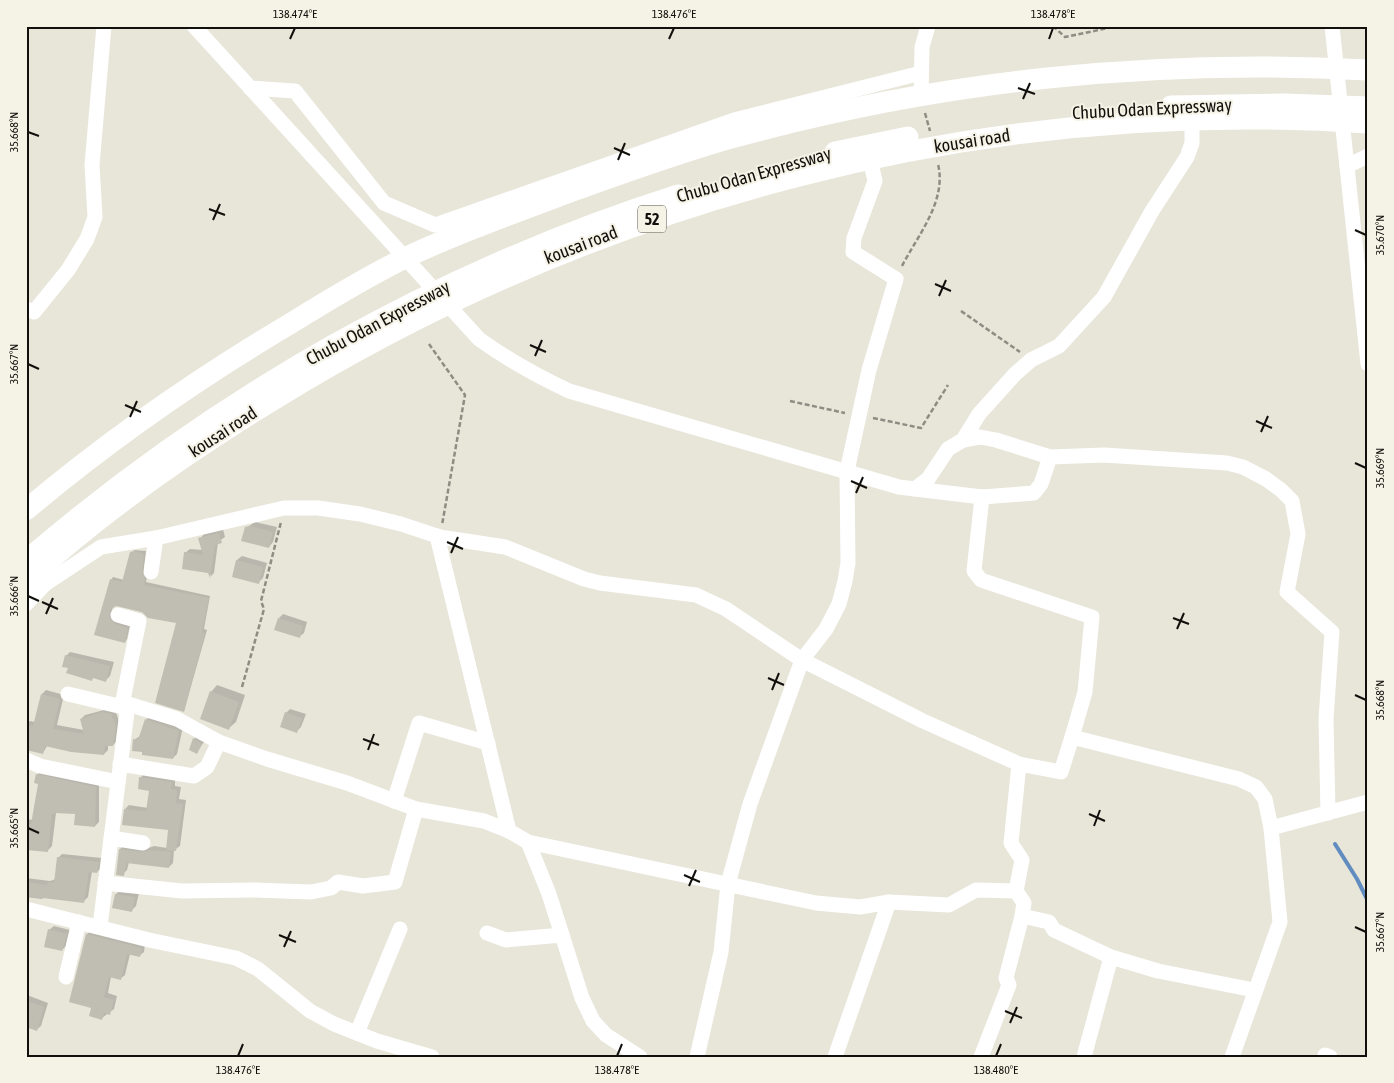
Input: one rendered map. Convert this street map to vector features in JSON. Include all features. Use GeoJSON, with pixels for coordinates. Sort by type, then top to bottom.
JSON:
{"type":"FeatureCollection","features":[{"type":"Feature","properties":{"kind":"highway"},"geometry":{"type":"LineString","coordinates":[[26,510],[115,441],[188,388],[302,316],[407,257],[502,218],[618,175],[726,140],[824,115],[1034,79],[1142,69],[1248,66],[1368,70]]}},
{"type":"Feature","properties":{"kind":"highway","name":"Chubu Odan Expressway"},"geometry":{"type":"LineString","coordinates":[[32,573],[119,485],[184,438],[252,393],[322,351],[473,274],[624,212],[785,164],[868,144],[1037,117],[1118,109],[1200,105],[1284,104],[1368,107]]}},
{"type":"Feature","properties":{"kind":"highway","name":"kousai road"},"geometry":{"type":"LineString","coordinates":[[32,573],[126,498],[218,433],[312,375],[447,303],[539,262],[633,225],[815,170],[934,147],[1022,133],[1109,124],[1192,120],[1342,121],[1368,123]]}},
{"type":"Feature","properties":{"kind":"street"},"geometry":{"type":"LineString","coordinates":[[26,309],[34,312],[68,270],[86,239],[95,217],[92,165],[104,26]]}},
{"type":"Feature","properties":{"kind":"street"},"geometry":{"type":"LineString","coordinates":[[194,26],[407,257],[479,339],[535,375],[570,391],[899,487],[982,497],[1034,493],[1041,484],[1050,457]]}},
{"type":"Feature","properties":{"kind":"street"},"geometry":{"type":"LineString","coordinates":[[921,97],[922,47],[928,26]]}},
{"type":"Feature","properties":{"kind":"street"},"geometry":{"type":"LineString","coordinates":[[1332,26],[1368,364]]}},
{"type":"Feature","properties":{"kind":"street"},"geometry":{"type":"LineString","coordinates":[[250,88],[296,91],[384,203],[435,226],[734,120],[922,73]]}},
{"type":"Feature","properties":{"kind":"street"},"geometry":{"type":"LineString","coordinates":[[963,440],[979,414],[1015,374],[1031,360],[1059,346],[1104,297],[1152,211],[1187,157],[1192,143],[1192,120]]}},
{"type":"Feature","properties":{"kind":"street"},"geometry":{"type":"LineString","coordinates":[[1347,166],[1368,156]]}},
{"type":"Feature","properties":{"kind":"street"},"geometry":{"type":"LineString","coordinates":[[697,1057],[721,952],[728,884],[750,804],[802,660],[826,629],[839,604],[845,581],[848,562],[847,471],[869,370],[896,279],[853,252],[854,238],[875,182],[870,159]]}},
{"type":"Feature","properties":{"kind":"street"},"geometry":{"type":"LineString","coordinates":[[914,489],[928,478],[948,449],[963,440],[980,437],[1050,457],[1104,455],[1227,464],[1243,467],[1266,478],[1292,501],[1298,534],[1287,592],[1332,632],[1326,719],[1328,812]]}},
{"type":"Feature","properties":{"kind":"street"},"geometry":{"type":"LineString","coordinates":[[26,604],[32,573],[101,547],[156,538],[284,508],[318,508],[360,514],[401,524],[438,537],[505,547],[584,579],[600,583],[696,595],[726,610],[802,660],[923,721],[1019,764],[1061,772],[1086,692],[1092,618],[981,580],[974,570],[982,497]]}},
{"type":"Feature","properties":{"kind":"street"},"geometry":{"type":"LineString","coordinates":[[438,537],[509,831]]}},
{"type":"Feature","properties":{"kind":"street"},"geometry":{"type":"LineString","coordinates":[[151,572],[156,538]]}},
{"type":"Feature","properties":{"kind":"street"},"geometry":{"type":"LineString","coordinates":[[100,926],[128,706],[123,700],[139,621],[118,615]]}},
{"type":"Feature","properties":{"kind":"street"},"geometry":{"type":"LineString","coordinates":[[68,694],[177,718],[219,742],[267,760],[347,783],[416,809],[484,821],[509,831],[528,842],[816,903],[860,907],[889,902],[948,905],[976,890],[1016,891]]}},
{"type":"Feature","properties":{"kind":"street"},"geometry":{"type":"LineString","coordinates":[[394,801],[419,723],[488,744]]}},
{"type":"Feature","properties":{"kind":"street"},"geometry":{"type":"LineString","coordinates":[[1072,738],[1239,779],[1256,786],[1264,799],[1270,828],[1280,922],[1268,962],[1254,990],[1232,1057]]}},
{"type":"Feature","properties":{"kind":"street"},"geometry":{"type":"LineString","coordinates":[[120,764],[194,776],[207,766],[219,742]]}},
{"type":"Feature","properties":{"kind":"street"},"geometry":{"type":"LineString","coordinates":[[26,760],[40,766],[118,782]]}},
{"type":"Feature","properties":{"kind":"street"},"geometry":{"type":"LineString","coordinates":[[981,1057],[1009,985],[1006,978],[1024,903],[1016,891],[1022,860],[1011,843],[1019,764]]}},
{"type":"Feature","properties":{"kind":"street"},"geometry":{"type":"LineString","coordinates":[[1270,828],[1368,802]]}},
{"type":"Feature","properties":{"kind":"street"},"geometry":{"type":"LineString","coordinates":[[106,883],[182,891],[253,890],[311,892],[331,888],[338,882],[363,886],[395,882],[416,809]]}},
{"type":"Feature","properties":{"kind":"street"},"geometry":{"type":"LineString","coordinates":[[111,838],[143,843]]}},
{"type":"Feature","properties":{"kind":"street"},"geometry":{"type":"LineString","coordinates":[[528,842],[549,894],[582,998],[593,1021],[606,1035],[640,1057]]}},
{"type":"Feature","properties":{"kind":"street"},"geometry":{"type":"LineString","coordinates":[[836,1057],[889,902]]}},
{"type":"Feature","properties":{"kind":"street"},"geometry":{"type":"LineString","coordinates":[[26,909],[100,926],[149,940],[236,958],[258,969],[310,1011],[334,1024],[432,1057]]}},
{"type":"Feature","properties":{"kind":"street"},"geometry":{"type":"LineString","coordinates":[[1022,916],[1049,922],[1054,930],[1111,957],[1158,971],[1254,990]]}},
{"type":"Feature","properties":{"kind":"street"},"geometry":{"type":"LineString","coordinates":[[66,977],[80,922]]}},
{"type":"Feature","properties":{"kind":"street"},"geometry":{"type":"LineString","coordinates":[[357,1033],[400,929]]}},
{"type":"Feature","properties":{"kind":"street"},"geometry":{"type":"LineString","coordinates":[[487,934],[506,940],[562,935]]}},
{"type":"Feature","properties":{"kind":"street"},"geometry":{"type":"LineString","coordinates":[[1084,1057],[1111,957]]}},
{"type":"Feature","properties":{"kind":"path"},"geometry":{"type":"LineString","coordinates":[[1054,26],[1065,37],[1118,26]]}},
{"type":"Feature","properties":{"kind":"path"},"geometry":{"type":"LineString","coordinates":[[896,279],[935,207],[940,172],[921,97]]}},
{"type":"Feature","properties":{"kind":"path"},"geometry":{"type":"LineString","coordinates":[[961,311],[1031,360]]}},
{"type":"Feature","properties":{"kind":"path"},"geometry":{"type":"LineString","coordinates":[[430,344],[465,395],[438,537]]}},
{"type":"Feature","properties":{"kind":"path"},"geometry":{"type":"LineString","coordinates":[[790,401],[920,428],[948,385]]}},
{"type":"Feature","properties":{"kind":"path"},"geometry":{"type":"LineString","coordinates":[[242,687],[264,609],[261,601],[284,508]]}},
{"type":"Feature","properties":{"kind":"building"},"geometry":{"type":"Polygon","coordinates":[[[250,526],[273,532],[269,548],[241,541],[245,527],[250,526]]]}},
{"type":"Feature","properties":{"kind":"building"},"geometry":{"type":"Polygon","coordinates":[[[219,533],[222,543],[215,545],[210,578],[208,573],[182,569],[184,552],[203,555],[198,538],[219,533]]]}},
{"type":"Feature","properties":{"kind":"building"},"geometry":{"type":"Polygon","coordinates":[[[134,551],[144,554],[142,571],[145,579],[144,585],[209,598],[202,632],[205,633],[184,712],[155,703],[176,623],[148,618],[142,612],[116,606],[111,609],[109,617],[115,624],[128,628],[125,643],[94,635],[110,579],[122,582],[130,552],[134,551]]]}},
{"type":"Feature","properties":{"kind":"building"},"geometry":{"type":"Polygon","coordinates":[[[236,560],[263,567],[259,584],[232,577],[236,560]]]}},
{"type":"Feature","properties":{"kind":"building"},"geometry":{"type":"Polygon","coordinates":[[[278,618],[303,626],[300,638],[274,630],[278,618]]]}},
{"type":"Feature","properties":{"kind":"building"},"geometry":{"type":"Polygon","coordinates":[[[65,655],[110,666],[106,682],[93,678],[92,681],[66,673],[68,668],[62,667],[65,655]]]}},
{"type":"Feature","properties":{"kind":"building"},"geometry":{"type":"Polygon","coordinates":[[[210,691],[239,702],[229,730],[200,719],[210,691]]]}},
{"type":"Feature","properties":{"kind":"building"},"geometry":{"type":"Polygon","coordinates":[[[41,694],[60,699],[53,729],[84,734],[80,719],[103,712],[111,714],[116,725],[113,746],[105,746],[104,755],[71,752],[45,746],[43,754],[26,750],[26,724],[33,726],[41,694]]]}},
{"type":"Feature","properties":{"kind":"building"},"geometry":{"type":"Polygon","coordinates":[[[285,712],[302,718],[297,733],[280,727],[285,712]]]}},
{"type":"Feature","properties":{"kind":"building"},"geometry":{"type":"Polygon","coordinates":[[[145,719],[179,731],[173,759],[142,755],[142,752],[132,751],[133,739],[138,740],[145,719]]]}},
{"type":"Feature","properties":{"kind":"building"},"geometry":{"type":"Polygon","coordinates":[[[193,738],[202,744],[197,754],[189,750],[193,738]]]}},
{"type":"Feature","properties":{"kind":"building"},"geometry":{"type":"Polygon","coordinates":[[[36,774],[96,787],[95,827],[74,825],[75,814],[52,814],[48,852],[26,850],[26,823],[31,824],[38,784],[34,783],[36,774]]]}},
{"type":"Feature","properties":{"kind":"building"},"geometry":{"type":"Polygon","coordinates":[[[139,777],[172,782],[171,789],[177,790],[176,803],[183,804],[176,851],[166,850],[168,830],[122,825],[124,809],[146,811],[149,791],[138,789],[139,777]]]}},
{"type":"Feature","properties":{"kind":"building"},"geometry":{"type":"Polygon","coordinates":[[[119,849],[142,852],[150,850],[171,852],[169,868],[126,863],[124,876],[116,875],[119,849]]]}},
{"type":"Feature","properties":{"kind":"building"},"geometry":{"type":"Polygon","coordinates":[[[57,857],[99,862],[97,873],[89,872],[84,903],[26,896],[26,882],[47,885],[48,882],[54,883],[57,857]]]}},
{"type":"Feature","properties":{"kind":"building"},"geometry":{"type":"Polygon","coordinates":[[[115,894],[135,897],[132,912],[112,908],[115,894]]]}},
{"type":"Feature","properties":{"kind":"building"},"geometry":{"type":"Polygon","coordinates":[[[48,929],[67,934],[62,951],[44,947],[48,929]]]}},
{"type":"Feature","properties":{"kind":"building"},"geometry":{"type":"Polygon","coordinates":[[[86,934],[142,948],[140,957],[127,954],[121,980],[109,977],[104,997],[114,1000],[110,1015],[104,1013],[102,1020],[89,1016],[91,1008],[69,1002],[86,934]]]}},
{"type":"Feature","properties":{"kind":"building"},"geometry":{"type":"Polygon","coordinates":[[[26,1000],[44,1007],[37,1031],[26,1027],[26,1000]]]}},
{"type":"Feature","properties":{"kind":"waterway"},"geometry":{"type":"LineString","coordinates":[[1335,844],[1357,879],[1368,901]]}}]}
